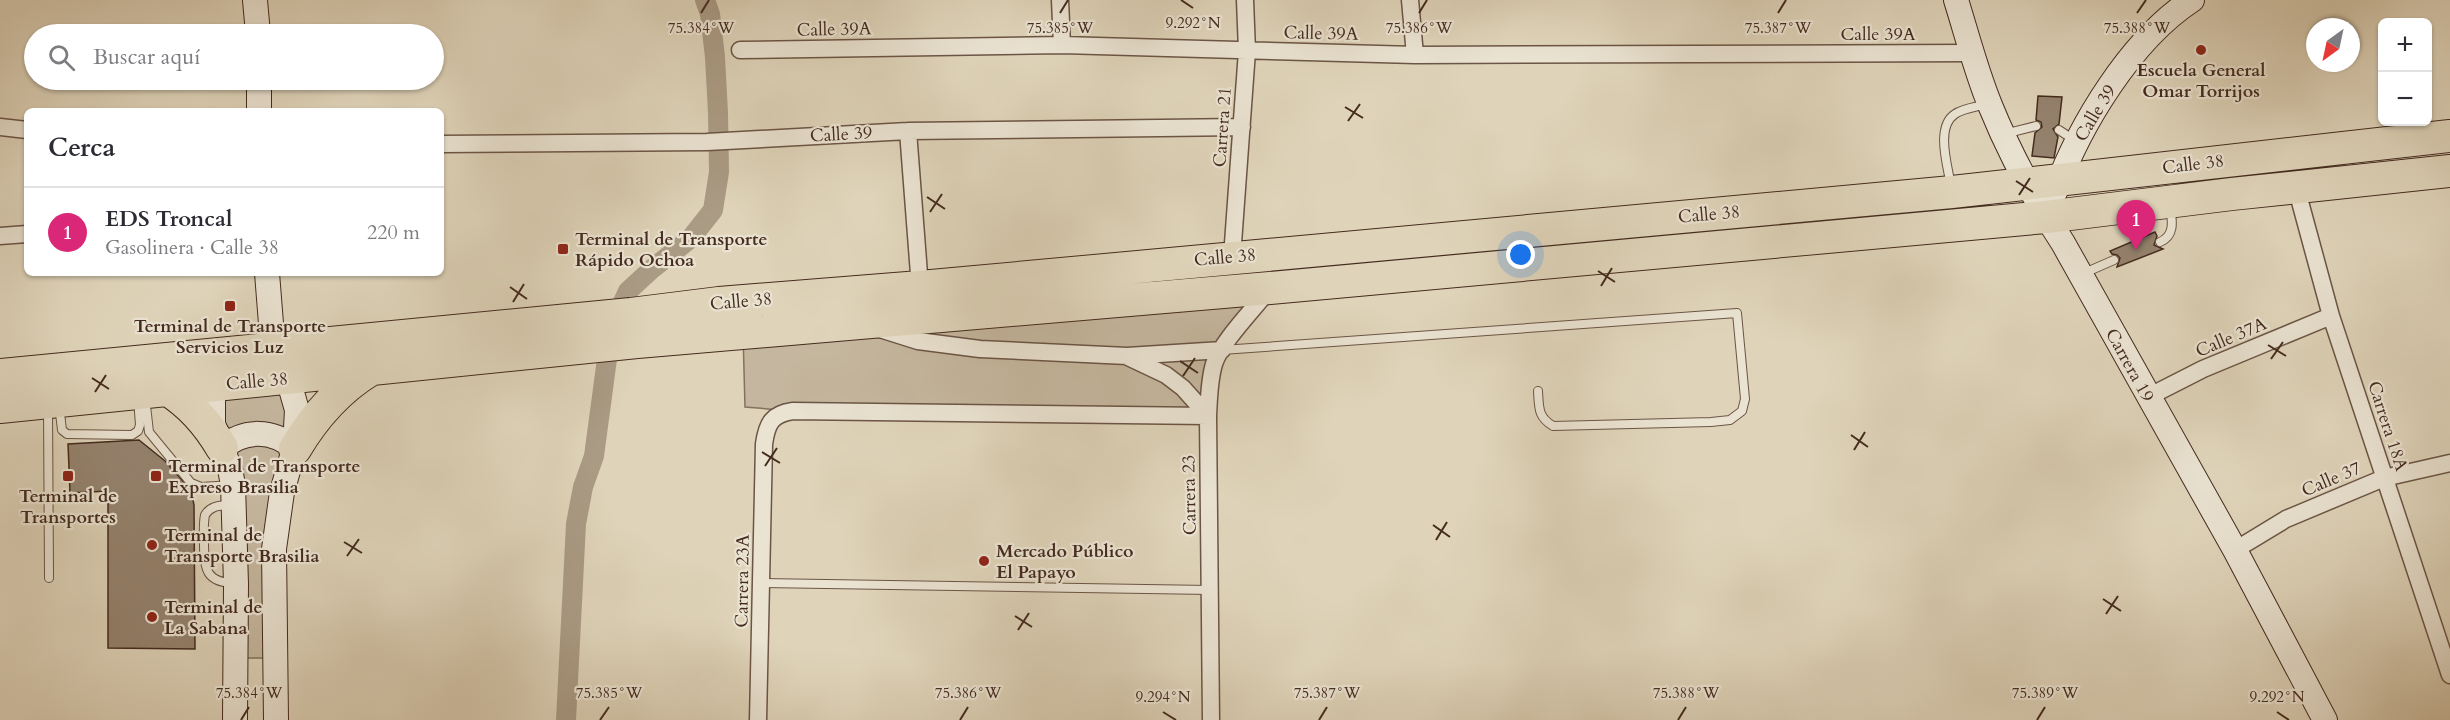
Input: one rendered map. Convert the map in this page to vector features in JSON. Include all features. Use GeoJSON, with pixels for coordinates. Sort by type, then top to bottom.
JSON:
{"type":"FeatureCollection","features":[{"type":"Feature","properties":{"kind":"highway","name":"Calle 38"},"geometry":{"type":"LineString","coordinates":[[634,328],[719,303],[920,287],[1952,192],[2450,136]]}},
{"type":"Feature","properties":{"kind":"highway","name":"Calle 38"},"geometry":{"type":"LineString","coordinates":[[0,407],[49,389],[211,354],[634,328],[865,324],[2046,217],[2450,171]]}},
{"type":"Feature","properties":{"kind":"highway","name":"Calle 38"},"geometry":{"type":"LineString","coordinates":[[0,375],[49,389],[150,391],[370,370],[590,332]]}},
{"type":"Feature","properties":{"kind":"highway"},"geometry":{"type":"LineString","coordinates":[[295,449],[311,422],[325,406],[355,379],[370,370]]}},
{"type":"Feature","properties":{"kind":"highway"},"geometry":{"type":"LineString","coordinates":[[150,391],[188,405],[208,425],[222,448]]}},
{"type":"Feature","properties":{"kind":"main road"},"geometry":{"type":"LineString","coordinates":[[255,0],[257,24]]}},
{"type":"Feature","properties":{"kind":"main road","name":"Carrera 19"},"geometry":{"type":"LineString","coordinates":[[1956,0],[1989,103],[2003,134],[2044,182],[2046,217],[2063,243],[2235,550],[2325,720]]}},
{"type":"Feature","properties":{"kind":"main road","name":"Calle 39"},"geometry":{"type":"LineString","coordinates":[[2044,182],[2068,136],[2104,96],[2142,45],[2192,0]]}},
{"type":"Feature","properties":{"kind":"main road"},"geometry":{"type":"LineString","coordinates":[[259,90],[259,108]]}},
{"type":"Feature","properties":{"kind":"main road"},"geometry":{"type":"LineString","coordinates":[[267,276],[273,349],[291,389],[297,410],[295,449],[282,492],[274,549],[276,720]]}},
{"type":"Feature","properties":{"kind":"main road"},"geometry":{"type":"LineString","coordinates":[[211,354],[214,385],[213,424],[230,469],[233,495],[236,584],[235,720]]}},
{"type":"Feature","properties":{"kind":"main road"},"geometry":{"type":"LineString","coordinates":[[222,448],[239,436],[256,434],[274,436],[295,449]]}},
{"type":"Feature","properties":{"kind":"street"},"geometry":{"type":"LineString","coordinates":[[1060,0],[1062,45]]}},
{"type":"Feature","properties":{"kind":"street","name":"Carrera 21"},"geometry":{"type":"LineString","coordinates":[[1232,257],[1247,51],[1245,0]]}},
{"type":"Feature","properties":{"kind":"street"},"geometry":{"type":"LineString","coordinates":[[1410,0],[1415,55]]}},
{"type":"Feature","properties":{"kind":"street","name":"Calle 39A"},"geometry":{"type":"LineString","coordinates":[[740,50],[1062,45],[1415,55],[1973,53]]}},
{"type":"Feature","properties":{"kind":"street"},"geometry":{"type":"LineString","coordinates":[[0,127],[24,130]]}},
{"type":"Feature","properties":{"kind":"street","name":"Calle 39"},"geometry":{"type":"LineString","coordinates":[[444,144],[707,142],[908,131],[1242,128]]}},
{"type":"Feature","properties":{"kind":"street"},"geometry":{"type":"LineString","coordinates":[[908,131],[920,287]]}},
{"type":"Feature","properties":{"kind":"street","name":"Carrera 18A"},"geometry":{"type":"LineString","coordinates":[[2296,187],[2331,316],[2450,675]]}},
{"type":"Feature","properties":{"kind":"street"},"geometry":{"type":"LineString","coordinates":[[0,236],[24,234]]}},
{"type":"Feature","properties":{"kind":"street","name":"Carrera 23"},"geometry":{"type":"LineString","coordinates":[[1212,720],[1208,416],[1212,375],[1221,350],[1270,288]]}},
{"type":"Feature","properties":{"kind":"street","name":"Calle 37A"},"geometry":{"type":"LineString","coordinates":[[2148,397],[2203,369],[2331,316]]}},
{"type":"Feature","properties":{"kind":"street"},"geometry":{"type":"LineString","coordinates":[[865,324],[918,341],[970,348],[1126,356],[1221,350]]}},
{"type":"Feature","properties":{"kind":"street"},"geometry":{"type":"LineString","coordinates":[[1126,356],[1166,375],[1183,388],[1208,416]]}},
{"type":"Feature","properties":{"kind":"street","name":"Carrera 23A"},"geometry":{"type":"LineString","coordinates":[[758,720],[764,444],[766,431],[772,420],[780,413],[793,411],[1208,416]]}},
{"type":"Feature","properties":{"kind":"street","name":"Calle 37"},"geometry":{"type":"LineString","coordinates":[[2235,550],[2286,519],[2384,478],[2450,463]]}},
{"type":"Feature","properties":{"kind":"lane"},"geometry":{"type":"LineString","coordinates":[[1952,192],[1945,128],[1949,118],[1957,112],[1989,103]]}},
{"type":"Feature","properties":{"kind":"lane"},"geometry":{"type":"LineString","coordinates":[[2003,134],[2036,126]]}},
{"type":"Feature","properties":{"kind":"lane"},"geometry":{"type":"LineString","coordinates":[[2160,242],[2169,237],[2171,232],[2169,202]]}},
{"type":"Feature","properties":{"kind":"lane"},"geometry":{"type":"LineString","coordinates":[[2079,275],[2114,260]]}},
{"type":"Feature","properties":{"kind":"lane"},"geometry":{"type":"LineString","coordinates":[[1221,350],[1737,313],[1745,399],[1742,411],[1730,420],[1552,426],[1543,420],[1539,410],[1538,392]]}},
{"type":"Feature","properties":{"kind":"lane"},"geometry":{"type":"LineString","coordinates":[[49,389],[62,430],[67,434],[132,435],[138,431],[150,391]]}},
{"type":"Feature","properties":{"kind":"lane"},"geometry":{"type":"LineString","coordinates":[[49,389],[49,578]]}},
{"type":"Feature","properties":{"kind":"lane"},"geometry":{"type":"LineString","coordinates":[[150,391],[149,432],[191,483],[233,495]]}},
{"type":"Feature","properties":{"kind":"lane"},"geometry":{"type":"LineString","coordinates":[[761,583],[1210,590]]}},
{"type":"Feature","properties":{"kind":"shaded area"},"geometry":{"type":"Polygon","coordinates":[[[1270,288],[1222,350],[1208,416],[793,411],[745,407],[743,333],[1270,288]]]}},
{"type":"Feature","properties":{"kind":"shaded area"},"geometry":{"type":"Polygon","coordinates":[[[295,377],[276,658],[235,658],[214,385],[295,377]]]}},
{"type":"Feature","properties":{"kind":"building"},"geometry":{"type":"Polygon","coordinates":[[[2038,96],[2062,97],[2059,124],[2053,129],[2058,137],[2054,158],[2032,156],[2035,133],[2042,127],[2041,122],[2036,120],[2038,96]]]}},
{"type":"Feature","properties":{"kind":"building"},"geometry":{"type":"Polygon","coordinates":[[[2155,232],[2157,236],[2154,245],[2163,249],[2117,267],[2120,258],[2110,251],[2155,232]]]}},
{"type":"Feature","properties":{"kind":"building","name":"Terminal de Transporte Brasilia"},"geometry":{"type":"Polygon","coordinates":[[[139,440],[165,461],[191,490],[194,505],[195,649],[108,648],[108,491],[70,493],[68,444],[139,440]]]}},
{"type":"Feature","properties":{"kind":"waterway"},"geometry":{"type":"LineString","coordinates":[[566,720],[576,524],[583,487],[594,456],[611,329],[628,291],[691,238],[713,210],[719,172],[718,113],[715,57],[710,14],[705,0]]}},
{"type":"Feature","properties":{"kind":"place","name":"Escuela General Omar Torrijos"},"geometry":{"type":"Point","coordinates":[2201,50]}},
{"type":"Feature","properties":{"kind":"place","name":"Terminal de Transporte Rápido Ochoa"},"geometry":{"type":"Point","coordinates":[563,249]}},
{"type":"Feature","properties":{"kind":"place","name":"EDS Troncal"},"geometry":{"type":"Point","coordinates":[2136,250]}},
{"type":"Feature","properties":{"kind":"place","name":"Terminal de Transporte Servicios Luz"},"geometry":{"type":"Point","coordinates":[230,306]}},
{"type":"Feature","properties":{"kind":"place","name":"Terminal de Transportes"},"geometry":{"type":"Point","coordinates":[68,476]}},
{"type":"Feature","properties":{"kind":"place","name":"Terminal de Transporte Expreso Brasilia"},"geometry":{"type":"Point","coordinates":[156,476]}},
{"type":"Feature","properties":{"kind":"place","name":"Terminal de Transporte Brasilia"},"geometry":{"type":"Point","coordinates":[152,545]}},
{"type":"Feature","properties":{"kind":"place","name":"Mercado Público El Papayo"},"geometry":{"type":"Point","coordinates":[984,561]}},
{"type":"Feature","properties":{"kind":"place","name":"Terminal de La Sabana"},"geometry":{"type":"Point","coordinates":[152,617]}}]}
